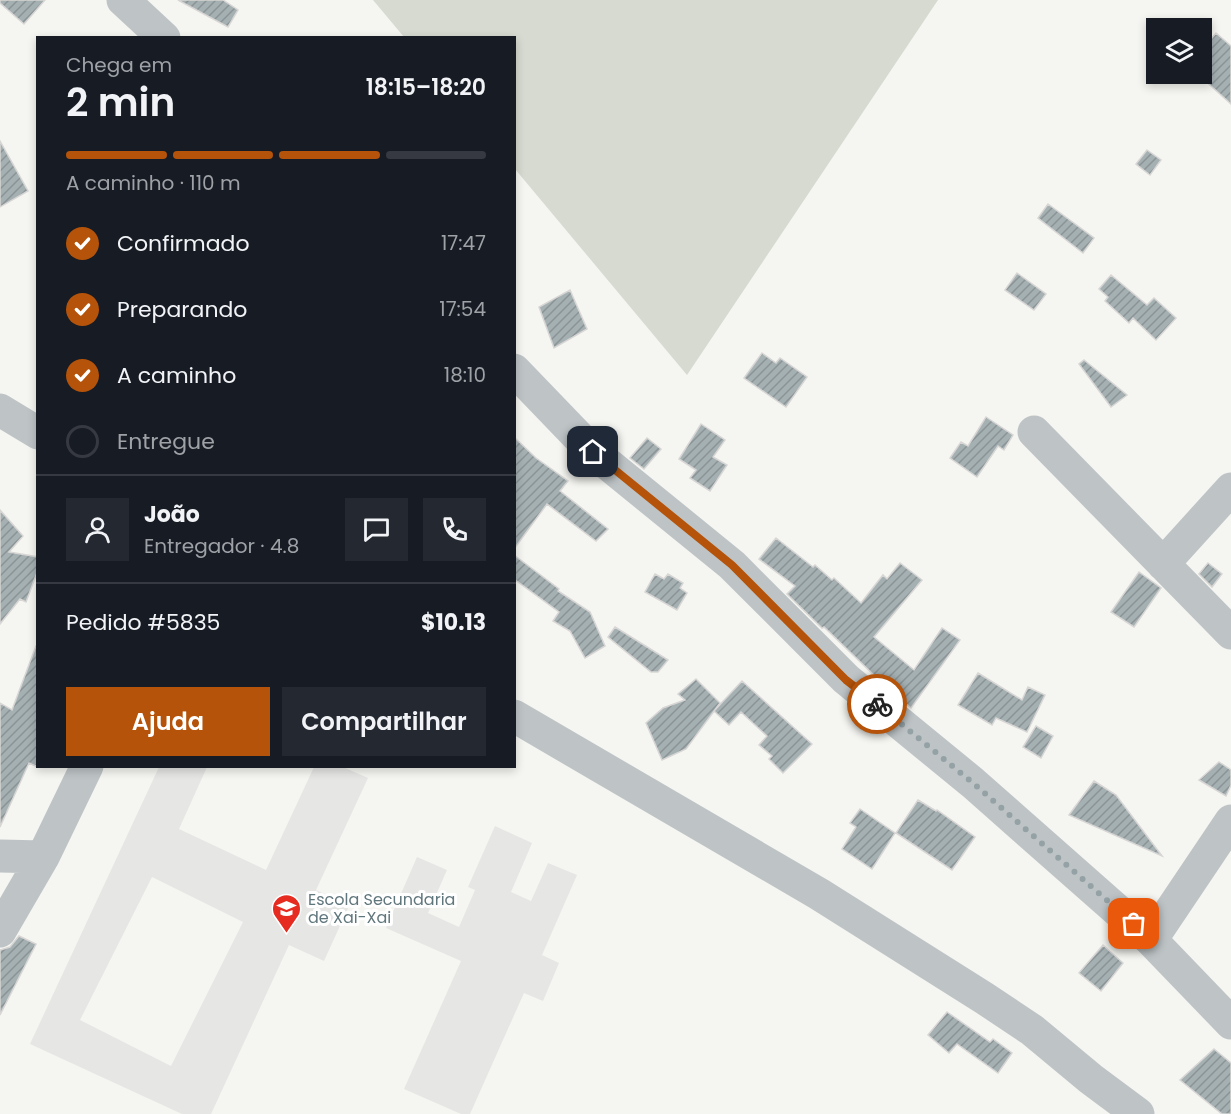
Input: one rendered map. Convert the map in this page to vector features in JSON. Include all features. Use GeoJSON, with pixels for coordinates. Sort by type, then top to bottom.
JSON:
{"type":"FeatureCollection","features":[{"type":"Feature","properties":{"kind":"street"},"geometry":{"type":"LineString","coordinates":[[123,0],[162,36]]}},
{"type":"Feature","properties":{"kind":"street"},"geometry":{"type":"LineString","coordinates":[[516,372],[593,452],[732,565],[846,680],[973,783],[1151,940],[1231,1023]]}},
{"type":"Feature","properties":{"kind":"street"},"geometry":{"type":"LineString","coordinates":[[0,410],[36,433]]}},
{"type":"Feature","properties":{"kind":"street"},"geometry":{"type":"LineString","coordinates":[[1034,432],[1231,633]]}},
{"type":"Feature","properties":{"kind":"street"},"geometry":{"type":"LineString","coordinates":[[1163,564],[1231,489]]}},
{"type":"Feature","properties":{"kind":"street"},"geometry":{"type":"LineString","coordinates":[[516,717],[819,894],[984,998],[1032,1030],[1138,1114]]}},
{"type":"Feature","properties":{"kind":"street"},"geometry":{"type":"LineString","coordinates":[[0,931],[44,857],[86,768]]}},
{"type":"Feature","properties":{"kind":"street"},"geometry":{"type":"LineString","coordinates":[[1151,940],[1231,821]]}},
{"type":"Feature","properties":{"kind":"street"},"geometry":{"type":"LineString","coordinates":[[0,856],[44,857]]}},
{"type":"Feature","properties":{"kind":"shaded area"},"geometry":{"type":"Polygon","coordinates":[[[373,0],[938,0],[687,375],[516,170],[516,36],[403,36],[373,0]]]}},
{"type":"Feature","properties":{"kind":"shaded area","name":"Escola Secundaria de Xai-Xai"},"geometry":{"type":"Polygon","coordinates":[[[159,768],[207,768],[179,829],[266,870],[314,768],[345,768],[368,778],[316,890],[349,906],[324,961],[289,945],[211,1114],[182,1114],[30,1044],[159,768]],[[152,877],[80,1020],[171,1066],[243,922],[152,877]]]}},
{"type":"Feature","properties":{"kind":"shaded area"},"geometry":{"type":"Polygon","coordinates":[[[495,826],[532,843],[511,892],[531,901],[548,863],[577,875],[542,955],[559,963],[543,1001],[524,993],[470,1114],[461,1114],[404,1089],[461,961],[386,928],[417,857],[447,870],[428,913],[459,927],[475,890],[468,887],[495,826]]]}},
{"type":"Feature","properties":{"kind":"building"},"geometry":{"type":"Polygon","coordinates":[[[0,0],[45,0],[24,24],[0,3],[0,0]]]}},
{"type":"Feature","properties":{"kind":"building"},"geometry":{"type":"Polygon","coordinates":[[[178,0],[223,0],[238,10],[228,27],[178,0]]]}},
{"type":"Feature","properties":{"kind":"building"},"geometry":{"type":"Polygon","coordinates":[[[1216,33],[1231,46],[1231,104],[1209,84],[1212,84],[1212,38],[1216,33]]]}},
{"type":"Feature","properties":{"kind":"building"},"geometry":{"type":"Polygon","coordinates":[[[0,141],[28,191],[0,207],[0,141]]]}},
{"type":"Feature","properties":{"kind":"building"},"geometry":{"type":"Polygon","coordinates":[[[1147,150],[1161,160],[1150,175],[1136,164],[1147,150]]]}},
{"type":"Feature","properties":{"kind":"building"},"geometry":{"type":"Polygon","coordinates":[[[1048,204],[1094,238],[1083,253],[1038,218],[1048,204]]]}},
{"type":"Feature","properties":{"kind":"building"},"geometry":{"type":"Polygon","coordinates":[[[1017,273],[1046,294],[1034,310],[1005,290],[1017,273]]]}},
{"type":"Feature","properties":{"kind":"building"},"geometry":{"type":"Polygon","coordinates":[[[1111,275],[1147,305],[1154,298],[1176,318],[1156,340],[1133,318],[1129,323],[1105,301],[1108,297],[1099,289],[1111,275]]]}},
{"type":"Feature","properties":{"kind":"building"},"geometry":{"type":"Polygon","coordinates":[[[570,290],[587,329],[554,348],[539,307],[570,290]]]}},
{"type":"Feature","properties":{"kind":"building"},"geometry":{"type":"Polygon","coordinates":[[[762,353],[776,363],[780,358],[807,377],[786,407],[744,378],[762,353]]]}},
{"type":"Feature","properties":{"kind":"building"},"geometry":{"type":"Polygon","coordinates":[[[1084,360],[1127,395],[1111,407],[1079,364],[1084,360]]]}},
{"type":"Feature","properties":{"kind":"building"},"geometry":{"type":"Polygon","coordinates":[[[986,417],[1013,435],[1004,450],[998,446],[977,477],[950,458],[961,442],[968,446],[986,417]]]}},
{"type":"Feature","properties":{"kind":"building"},"geometry":{"type":"Polygon","coordinates":[[[701,424],[725,440],[713,457],[727,465],[710,491],[690,478],[696,470],[679,459],[701,424]]]}},
{"type":"Feature","properties":{"kind":"building"},"geometry":{"type":"Polygon","coordinates":[[[647,438],[661,449],[644,469],[630,458],[647,438]]]}},
{"type":"Feature","properties":{"kind":"building"},"geometry":{"type":"Polygon","coordinates":[[[516,439],[536,458],[568,481],[560,491],[608,529],[596,541],[547,504],[516,546],[516,439]]]}},
{"type":"Feature","properties":{"kind":"building"},"geometry":{"type":"Polygon","coordinates":[[[0,510],[23,536],[9,552],[36,557],[36,575],[26,602],[20,599],[0,624],[0,510]]]}},
{"type":"Feature","properties":{"kind":"building"},"geometry":{"type":"Polygon","coordinates":[[[776,538],[813,567],[815,565],[832,580],[834,578],[861,603],[883,575],[887,579],[900,563],[922,580],[874,637],[914,670],[942,628],[960,640],[911,708],[878,681],[787,594],[795,586],[759,559],[776,538]]]}},
{"type":"Feature","properties":{"kind":"building"},"geometry":{"type":"Polygon","coordinates":[[[516,557],[559,589],[558,591],[590,612],[605,646],[585,658],[570,631],[553,621],[559,612],[516,580],[516,557]]]}},
{"type":"Feature","properties":{"kind":"building"},"geometry":{"type":"Polygon","coordinates":[[[1208,563],[1222,574],[1212,587],[1199,574],[1208,563]]]}},
{"type":"Feature","properties":{"kind":"building"},"geometry":{"type":"Polygon","coordinates":[[[1139,572],[1161,588],[1134,627],[1111,612],[1139,572]]]}},
{"type":"Feature","properties":{"kind":"building"},"geometry":{"type":"Polygon","coordinates":[[[655,574],[664,579],[668,574],[683,583],[680,588],[687,593],[677,610],[645,592],[655,574]]]}},
{"type":"Feature","properties":{"kind":"building"},"geometry":{"type":"Polygon","coordinates":[[[615,627],[668,660],[658,672],[651,672],[608,637],[615,627]]]}},
{"type":"Feature","properties":{"kind":"building"},"geometry":{"type":"Polygon","coordinates":[[[36,646],[36,766],[29,763],[0,827],[0,703],[12,710],[36,646]]]}},
{"type":"Feature","properties":{"kind":"building"},"geometry":{"type":"Polygon","coordinates":[[[978,673],[1022,700],[1028,687],[1045,695],[1027,732],[996,718],[992,725],[958,705],[978,673]]]}},
{"type":"Feature","properties":{"kind":"building"},"geometry":{"type":"Polygon","coordinates":[[[696,679],[720,703],[686,749],[662,760],[646,723],[663,708],[685,700],[678,694],[696,679]]]}},
{"type":"Feature","properties":{"kind":"building"},"geometry":{"type":"Polygon","coordinates":[[[742,681],[812,744],[783,773],[769,759],[772,756],[759,745],[767,736],[741,712],[729,725],[714,711],[742,681]]]}},
{"type":"Feature","properties":{"kind":"building"},"geometry":{"type":"Polygon","coordinates":[[[1036,726],[1053,736],[1041,758],[1023,747],[1036,726]]]}},
{"type":"Feature","properties":{"kind":"building"},"geometry":{"type":"Polygon","coordinates":[[[1219,762],[1231,770],[1231,785],[1226,796],[1199,780],[1219,762]]]}},
{"type":"Feature","properties":{"kind":"building"},"geometry":{"type":"Polygon","coordinates":[[[1094,781],[1116,795],[1162,856],[1069,815],[1094,781]]]}},
{"type":"Feature","properties":{"kind":"building"},"geometry":{"type":"Polygon","coordinates":[[[918,800],[937,810],[975,837],[952,870],[896,833],[918,800]]]}},
{"type":"Feature","properties":{"kind":"building"},"geometry":{"type":"Polygon","coordinates":[[[860,809],[895,833],[872,869],[842,849],[856,827],[850,823],[860,809]]]}},
{"type":"Feature","properties":{"kind":"building"},"geometry":{"type":"Polygon","coordinates":[[[19,936],[36,944],[0,1015],[0,950],[10,947],[19,936]]]}},
{"type":"Feature","properties":{"kind":"building"},"geometry":{"type":"Polygon","coordinates":[[[1103,945],[1123,963],[1101,991],[1079,973],[1103,945]]]}},
{"type":"Feature","properties":{"kind":"building"},"geometry":{"type":"Polygon","coordinates":[[[947,1012],[990,1042],[993,1039],[1012,1053],[998,1073],[957,1044],[949,1053],[928,1035],[947,1012]]]}},
{"type":"Feature","properties":{"kind":"building"},"geometry":{"type":"Polygon","coordinates":[[[1214,1049],[1231,1063],[1231,1114],[1222,1114],[1180,1080],[1214,1049]]]}},
{"type":"Feature","properties":{"kind":"way so far"},"geometry":{"type":"LineString","coordinates":[[877,704],[973,783],[1134,924]]}},
{"type":"Feature","properties":{"kind":"place","name":"Escola Secundaria de Xai-Xai"},"geometry":{"type":"Point","coordinates":[287,934]}},
{"type":"Feature","properties":{"kind":"route"},"geometry":{"type":"LineString","coordinates":[[593,452],[732,565],[846,680],[877,704]]}}]}
